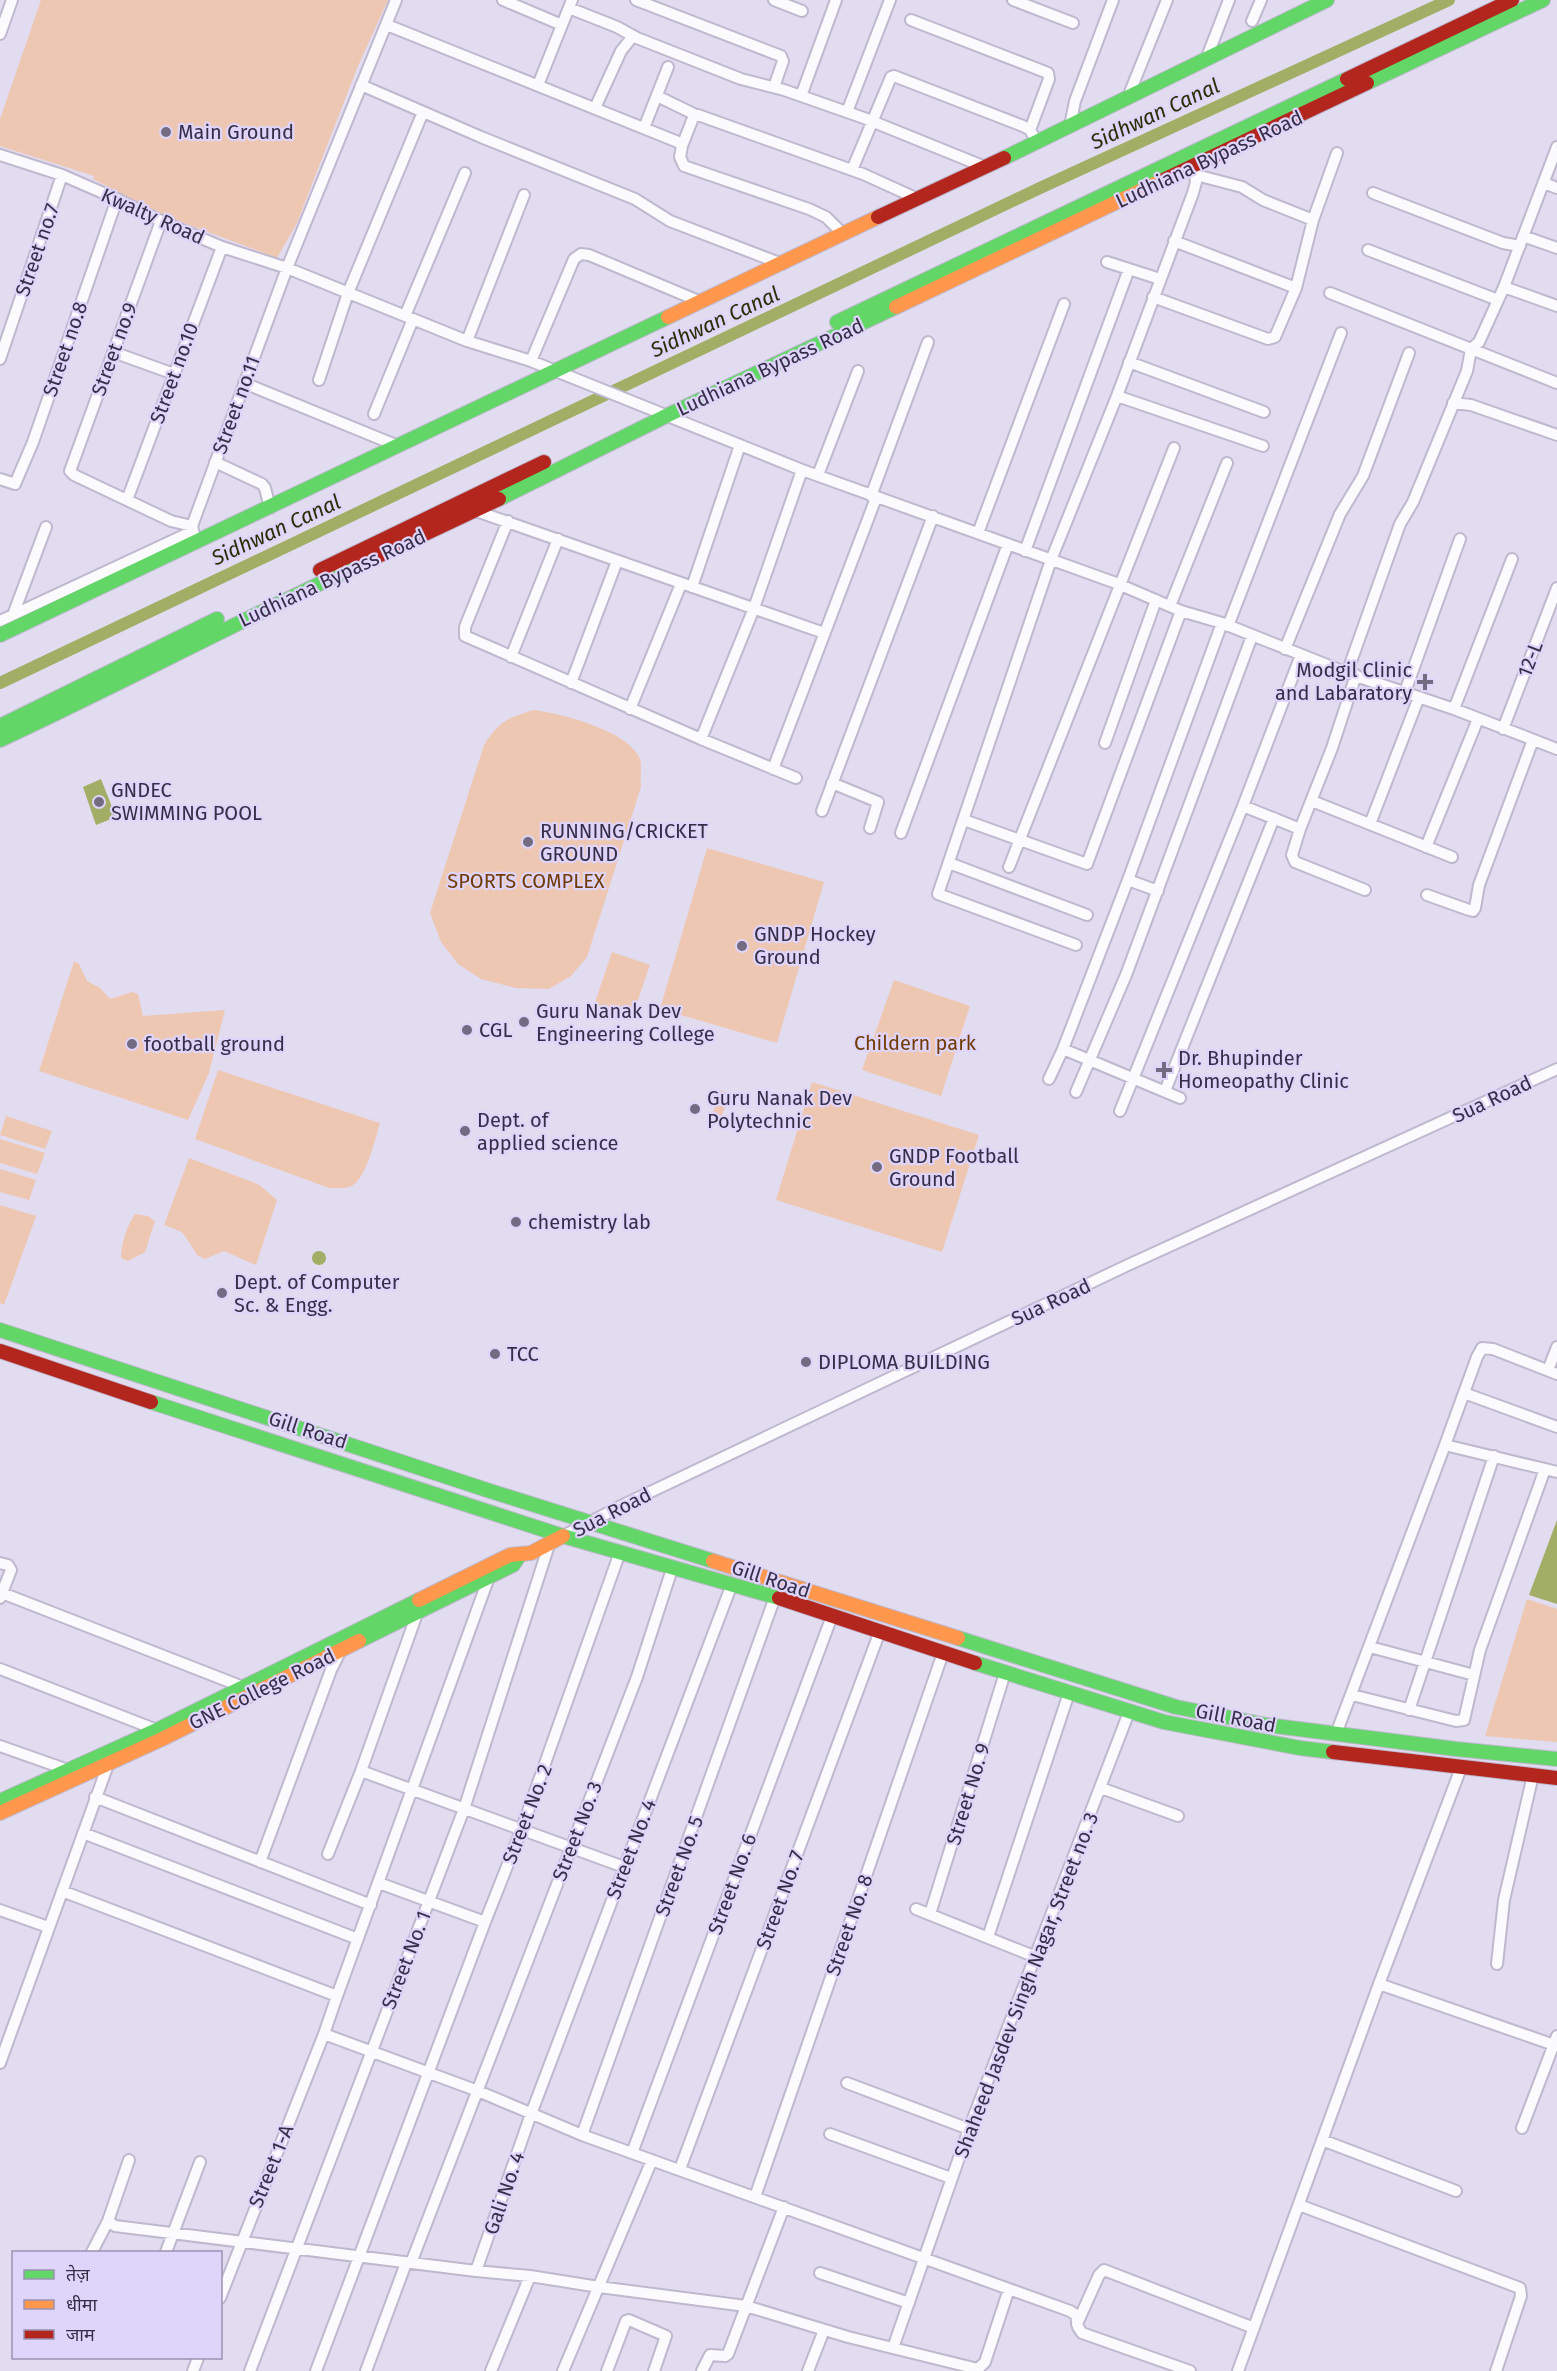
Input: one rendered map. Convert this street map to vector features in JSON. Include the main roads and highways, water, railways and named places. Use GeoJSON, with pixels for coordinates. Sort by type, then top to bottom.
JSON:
{"type":"FeatureCollection","features":[{"type":"Feature","properties":{"kind":"main road"},"geometry":{"type":"LineString","coordinates":[[0,635],[194,533],[270,508],[398,446],[560,373],[701,302],[985,167],[1033,136],[1070,126],[1327,0]]}},
{"type":"Feature","properties":{"kind":"main road","name":"Ludhiana Bypass Road"},"geometry":{"type":"LineString","coordinates":[[0,726],[648,407],[1512,0]]}},
{"type":"Feature","properties":{"kind":"main road","name":"Ludhiana Bypass Road"},"geometry":{"type":"LineString","coordinates":[[0,740],[103,692],[252,615],[475,511],[668,415],[1195,171],[1543,0]]}},
{"type":"Feature","properties":{"kind":"main road","name":"Gill Road"},"geometry":{"type":"LineString","coordinates":[[0,1330],[590,1523],[1176,1707],[1267,1725],[1557,1759]]}},
{"type":"Feature","properties":{"kind":"main road","name":"Gill Road"},"geometry":{"type":"LineString","coordinates":[[1,1356],[563,1536],[775,1597],[1130,1712],[1205,1731],[1288,1746],[1557,1778]]}},
{"type":"Feature","properties":{"kind":"main road","name":"Sua Road"},"geometry":{"type":"LineString","coordinates":[[549,1545],[563,1536]]}},
{"type":"Feature","properties":{"kind":"main road","name":"GNE College Road"},"geometry":{"type":"LineString","coordinates":[[0,1801],[157,1730],[510,1555],[519,1556],[549,1545]]}},
{"type":"Feature","properties":{"kind":"main road","name":"GNE College Road"},"geometry":{"type":"LineString","coordinates":[[0,1813],[162,1739],[513,1565],[519,1556]]}},
{"type":"Feature","properties":{"kind":"waterway","name":"Sidhwan Canal"},"geometry":{"type":"LineString","coordinates":[[0,683],[1040,188],[1449,0]]}},
{"type":"Feature","properties":{"kind":"place","name":"Main Ground"},"geometry":{"type":"Point","coordinates":[166,132]}},
{"type":"Feature","properties":{"kind":"place","name":"Modgil Clinic and Labaratory"},"geometry":{"type":"Point","coordinates":[1425,682]}},
{"type":"Feature","properties":{"kind":"place","name":"GNDEC SWIMMING POOL"},"geometry":{"type":"Point","coordinates":[99,802]}},
{"type":"Feature","properties":{"kind":"place","name":"RUNNING/CRICKET GROUND"},"geometry":{"type":"Point","coordinates":[528,842]}},
{"type":"Feature","properties":{"kind":"place","name":"GNDP Hockey Ground"},"geometry":{"type":"Point","coordinates":[742,946]}},
{"type":"Feature","properties":{"kind":"place","name":"Guru Nanak Dev Engineering College"},"geometry":{"type":"Point","coordinates":[524,1022]}},
{"type":"Feature","properties":{"kind":"place","name":"CGL"},"geometry":{"type":"Point","coordinates":[467,1030]}},
{"type":"Feature","properties":{"kind":"place","name":"football ground"},"geometry":{"type":"Point","coordinates":[132,1044]}},
{"type":"Feature","properties":{"kind":"place","name":"Dr. Bhupinder Homeopathy Clinic"},"geometry":{"type":"Point","coordinates":[1164,1070]}},
{"type":"Feature","properties":{"kind":"place","name":"Guru Nanak Dev Polytechnic"},"geometry":{"type":"Point","coordinates":[695,1109]}},
{"type":"Feature","properties":{"kind":"place","name":"Dept. of applied science"},"geometry":{"type":"Point","coordinates":[465,1131]}},
{"type":"Feature","properties":{"kind":"place","name":"GNDP Football Ground"},"geometry":{"type":"Point","coordinates":[877,1167]}},
{"type":"Feature","properties":{"kind":"place","name":"chemistry lab"},"geometry":{"type":"Point","coordinates":[516,1222]}},
{"type":"Feature","properties":{"kind":"place","name":"Dept. of Computer Sc. & Engg."},"geometry":{"type":"Point","coordinates":[222,1293]}},
{"type":"Feature","properties":{"kind":"place","name":"TCC"},"geometry":{"type":"Point","coordinates":[495,1354]}},
{"type":"Feature","properties":{"kind":"place","name":"DIPLOMA BUILDING"},"geometry":{"type":"Point","coordinates":[806,1362]}},
{"type":"Feature","properties":{"kind":"park label","name":"SPORTS COMPLEX"},"geometry":{"type":"Point","coordinates":[526,881]}},
{"type":"Feature","properties":{"kind":"park label","name":"Childern park"},"geometry":{"type":"Point","coordinates":[915,1043]}}]}
